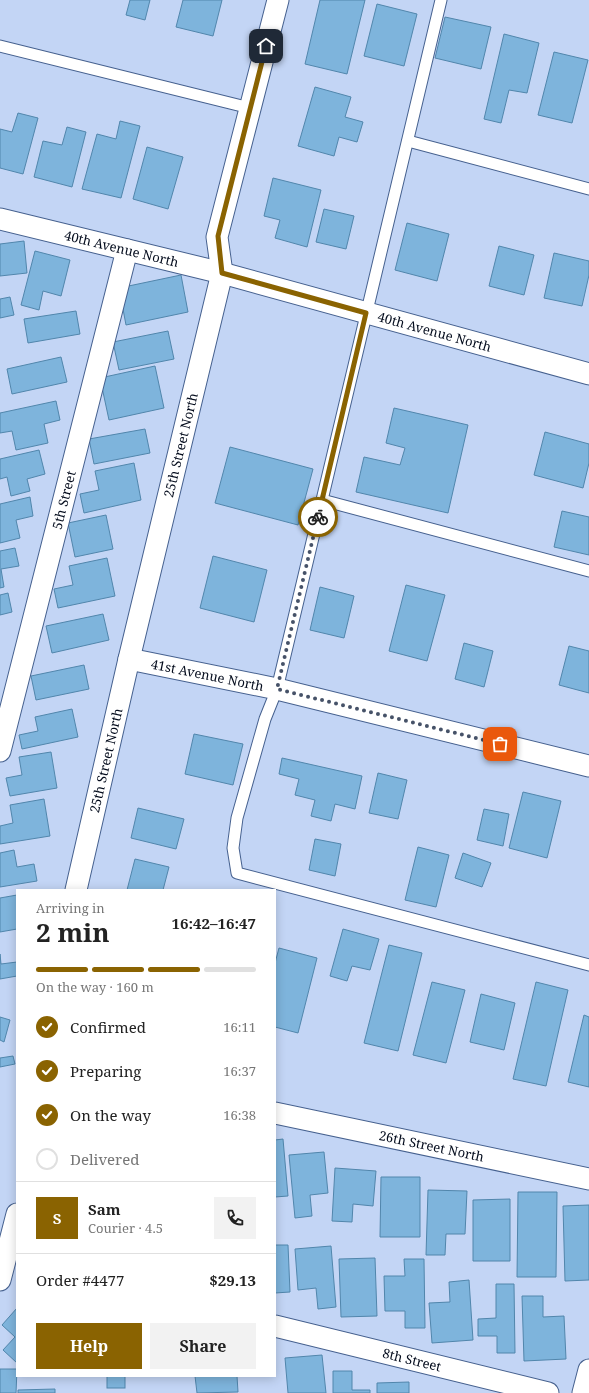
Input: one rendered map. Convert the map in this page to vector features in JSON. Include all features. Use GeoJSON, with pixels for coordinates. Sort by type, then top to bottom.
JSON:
{"type":"FeatureCollection","features":[{"type":"Feature","properties":{"kind":"street","name":"25th Street North"},"geometry":{"type":"LineString","coordinates":[[76,889],[129,659],[222,273],[218,236],[278,0]]}},
{"type":"Feature","properties":{"kind":"street","name":"40th Avenue North"},"geometry":{"type":"LineString","coordinates":[[0,219],[222,273],[589,374]]}},
{"type":"Feature","properties":{"kind":"street","name":"5th Street"},"geometry":{"type":"LineString","coordinates":[[0,751],[127,250]]}},
{"type":"Feature","properties":{"kind":"street","name":"41st Avenue North"},"geometry":{"type":"LineString","coordinates":[[129,659],[277,689],[589,766]]}},
{"type":"Feature","properties":{"kind":"street","name":"26th Street North"},"geometry":{"type":"LineString","coordinates":[[276,1113],[589,1179]]}},
{"type":"Feature","properties":{"kind":"street"},"geometry":{"type":"LineString","coordinates":[[0,1280],[7,1260],[16,1219]]}},
{"type":"Feature","properties":{"kind":"street","name":"8th Street"},"geometry":{"type":"LineString","coordinates":[[276,1326],[548,1393]]}},
{"type":"Feature","properties":{"kind":"street"},"geometry":{"type":"LineString","coordinates":[[583,1393],[589,1370]]}},
{"type":"Feature","properties":{"kind":"lane"},"geometry":{"type":"LineString","coordinates":[[441,0],[277,689],[265,719],[237,818],[233,848],[237,873],[589,965]]}},
{"type":"Feature","properties":{"kind":"lane"},"geometry":{"type":"LineString","coordinates":[[0,46],[250,108]]}},
{"type":"Feature","properties":{"kind":"lane"},"geometry":{"type":"LineString","coordinates":[[408,141],[589,189]]}},
{"type":"Feature","properties":{"kind":"lane"},"geometry":{"type":"LineString","coordinates":[[322,500],[589,571]]}},
{"type":"Feature","properties":{"kind":"building"},"geometry":{"type":"Polygon","coordinates":[[[130,0],[150,0],[145,20],[126,15],[130,0]]]}},
{"type":"Feature","properties":{"kind":"building"},"geometry":{"type":"Polygon","coordinates":[[[183,0],[222,0],[213,36],[176,27],[183,0]]]}},
{"type":"Feature","properties":{"kind":"building"},"geometry":{"type":"Polygon","coordinates":[[[320,0],[365,0],[347,74],[305,64],[320,0]]]}},
{"type":"Feature","properties":{"kind":"building"},"geometry":{"type":"Polygon","coordinates":[[[377,4],[417,14],[404,66],[364,56],[377,4]]]}},
{"type":"Feature","properties":{"kind":"building"},"geometry":{"type":"Polygon","coordinates":[[[445,17],[491,27],[481,69],[435,58],[445,17]]]}},
{"type":"Feature","properties":{"kind":"building"},"geometry":{"type":"Polygon","coordinates":[[[504,34],[539,43],[527,93],[509,90],[501,123],[484,119],[504,34]]]}},
{"type":"Feature","properties":{"kind":"building"},"geometry":{"type":"Polygon","coordinates":[[[554,52],[588,60],[572,123],[538,115],[554,52]]]}},
{"type":"Feature","properties":{"kind":"building"},"geometry":{"type":"Polygon","coordinates":[[[315,87],[351,97],[345,117],[363,122],[357,142],[339,137],[334,156],[298,146],[315,87]]]}},
{"type":"Feature","properties":{"kind":"building"},"geometry":{"type":"Polygon","coordinates":[[[18,113],[38,118],[23,174],[0,168],[0,129],[12,132],[18,113]]]}},
{"type":"Feature","properties":{"kind":"building"},"geometry":{"type":"Polygon","coordinates":[[[120,121],[140,126],[121,198],[82,189],[97,134],[116,139],[120,121]]]}},
{"type":"Feature","properties":{"kind":"building"},"geometry":{"type":"Polygon","coordinates":[[[67,127],[86,132],[72,187],[34,177],[43,141],[62,145],[67,127]]]}},
{"type":"Feature","properties":{"kind":"building"},"geometry":{"type":"Polygon","coordinates":[[[147,147],[183,157],[168,209],[133,199],[147,147]]]}},
{"type":"Feature","properties":{"kind":"building"},"geometry":{"type":"Polygon","coordinates":[[[273,178],[321,190],[307,247],[275,238],[280,220],[264,216],[273,178]]]}},
{"type":"Feature","properties":{"kind":"building"},"geometry":{"type":"Polygon","coordinates":[[[324,209],[354,216],[346,249],[316,242],[324,209]]]}},
{"type":"Feature","properties":{"kind":"building"},"geometry":{"type":"Polygon","coordinates":[[[407,223],[449,234],[437,281],[395,270],[407,223]]]}},
{"type":"Feature","properties":{"kind":"building"},"geometry":{"type":"Polygon","coordinates":[[[24,241],[27,273],[0,276],[0,244],[24,241]]]}},
{"type":"Feature","properties":{"kind":"building"},"geometry":{"type":"Polygon","coordinates":[[[499,246],[534,255],[524,295],[489,286],[499,246]]]}},
{"type":"Feature","properties":{"kind":"building"},"geometry":{"type":"Polygon","coordinates":[[[35,251],[70,260],[61,296],[43,291],[39,310],[21,305],[35,251]]]}},
{"type":"Feature","properties":{"kind":"building"},"geometry":{"type":"Polygon","coordinates":[[[554,253],[589,261],[589,275],[582,306],[544,298],[554,253]]]}},
{"type":"Feature","properties":{"kind":"building"},"geometry":{"type":"Polygon","coordinates":[[[181,275],[188,312],[126,325],[119,288],[181,275]]]}},
{"type":"Feature","properties":{"kind":"building"},"geometry":{"type":"Polygon","coordinates":[[[10,297],[14,315],[0,318],[0,299],[10,297]]]}},
{"type":"Feature","properties":{"kind":"building"},"geometry":{"type":"Polygon","coordinates":[[[76,311],[80,334],[28,343],[24,319],[76,311]]]}},
{"type":"Feature","properties":{"kind":"building"},"geometry":{"type":"Polygon","coordinates":[[[168,331],[174,359],[119,370],[113,342],[168,331]]]}},
{"type":"Feature","properties":{"kind":"building"},"geometry":{"type":"Polygon","coordinates":[[[61,357],[67,382],[12,394],[7,369],[61,357]]]}},
{"type":"Feature","properties":{"kind":"building"},"geometry":{"type":"Polygon","coordinates":[[[155,366],[164,408],[109,420],[100,378],[155,366]]]}},
{"type":"Feature","properties":{"kind":"building"},"geometry":{"type":"Polygon","coordinates":[[[56,401],[60,420],[44,424],[48,443],[16,450],[12,431],[0,433],[0,413],[56,401]]]}},
{"type":"Feature","properties":{"kind":"building"},"geometry":{"type":"Polygon","coordinates":[[[394,408],[468,425],[448,513],[356,492],[364,457],[400,465],[405,448],[386,443],[394,408]]]}},
{"type":"Feature","properties":{"kind":"building"},"geometry":{"type":"Polygon","coordinates":[[[145,429],[150,453],[94,464],[89,439],[145,429]]]}},
{"type":"Feature","properties":{"kind":"building"},"geometry":{"type":"Polygon","coordinates":[[[545,432],[589,444],[589,463],[583,488],[534,475],[545,432]]]}},
{"type":"Feature","properties":{"kind":"building"},"geometry":{"type":"Polygon","coordinates":[[[230,447],[313,469],[298,525],[215,503],[230,447]]]}},
{"type":"Feature","properties":{"kind":"building"},"geometry":{"type":"Polygon","coordinates":[[[39,450],[45,474],[27,479],[30,491],[11,496],[7,477],[0,479],[0,459],[39,450]]]}},
{"type":"Feature","properties":{"kind":"building"},"geometry":{"type":"Polygon","coordinates":[[[134,463],[141,500],[84,513],[80,494],[99,490],[95,471],[134,463]]]}},
{"type":"Feature","properties":{"kind":"building"},"geometry":{"type":"Polygon","coordinates":[[[30,497],[33,516],[16,520],[20,538],[0,543],[0,504],[30,497]]]}},
{"type":"Feature","properties":{"kind":"building"},"geometry":{"type":"Polygon","coordinates":[[[562,511],[589,517],[589,555],[554,547],[562,511]]]}},
{"type":"Feature","properties":{"kind":"building"},"geometry":{"type":"Polygon","coordinates":[[[106,515],[113,549],[75,557],[68,523],[106,515]]]}},
{"type":"Feature","properties":{"kind":"building"},"geometry":{"type":"Polygon","coordinates":[[[15,548],[19,566],[1,569],[4,587],[0,588],[0,551],[15,548]]]}},
{"type":"Feature","properties":{"kind":"building"},"geometry":{"type":"Polygon","coordinates":[[[213,556],[267,570],[254,622],[200,608],[213,556]]]}},
{"type":"Feature","properties":{"kind":"building"},"geometry":{"type":"Polygon","coordinates":[[[107,558],[115,596],[58,608],[54,589],[73,585],[69,566],[107,558]]]}},
{"type":"Feature","properties":{"kind":"building"},"geometry":{"type":"Polygon","coordinates":[[[406,585],[445,595],[427,661],[389,651],[406,585]]]}},
{"type":"Feature","properties":{"kind":"building"},"geometry":{"type":"Polygon","coordinates":[[[320,587],[354,596],[344,638],[310,630],[320,587]]]}},
{"type":"Feature","properties":{"kind":"building"},"geometry":{"type":"Polygon","coordinates":[[[8,593],[12,612],[0,615],[0,595],[8,593]]]}},
{"type":"Feature","properties":{"kind":"building"},"geometry":{"type":"Polygon","coordinates":[[[103,614],[109,640],[52,653],[46,626],[103,614]]]}},
{"type":"Feature","properties":{"kind":"building"},"geometry":{"type":"Polygon","coordinates":[[[464,643],[493,651],[484,687],[455,679],[464,643]]]}},
{"type":"Feature","properties":{"kind":"building"},"geometry":{"type":"Polygon","coordinates":[[[569,646],[589,651],[589,693],[559,685],[569,646]]]}},
{"type":"Feature","properties":{"kind":"building"},"geometry":{"type":"Polygon","coordinates":[[[84,665],[89,689],[36,700],[31,676],[84,665]]]}},
{"type":"Feature","properties":{"kind":"building"},"geometry":{"type":"Polygon","coordinates":[[[72,709],[78,737],[22,749],[19,735],[38,731],[35,717],[72,709]]]}},
{"type":"Feature","properties":{"kind":"building"},"geometry":{"type":"Polygon","coordinates":[[[194,734],[243,744],[233,785],[185,774],[194,734]]]}},
{"type":"Feature","properties":{"kind":"building"},"geometry":{"type":"Polygon","coordinates":[[[51,752],[57,788],[10,796],[6,778],[22,775],[19,757],[51,752]]]}},
{"type":"Feature","properties":{"kind":"building"},"geometry":{"type":"Polygon","coordinates":[[[282,758],[362,776],[355,809],[335,804],[331,821],[311,816],[315,800],[295,795],[299,779],[279,774],[282,758]]]}},
{"type":"Feature","properties":{"kind":"building"},"geometry":{"type":"Polygon","coordinates":[[[378,773],[407,780],[398,819],[369,813],[378,773]]]}},
{"type":"Feature","properties":{"kind":"building"},"geometry":{"type":"Polygon","coordinates":[[[523,792],[561,801],[547,858],[509,848],[523,792]]]}},
{"type":"Feature","properties":{"kind":"building"},"geometry":{"type":"Polygon","coordinates":[[[44,799],[50,836],[0,844],[0,826],[13,823],[10,805],[44,799]]]}},
{"type":"Feature","properties":{"kind":"building"},"geometry":{"type":"Polygon","coordinates":[[[138,808],[184,819],[176,849],[131,838],[138,808]]]}},
{"type":"Feature","properties":{"kind":"building"},"geometry":{"type":"Polygon","coordinates":[[[484,809],[509,814],[503,846],[477,840],[484,809]]]}},
{"type":"Feature","properties":{"kind":"building"},"geometry":{"type":"Polygon","coordinates":[[[315,839],[341,844],[335,876],[309,870],[315,839]]]}},
{"type":"Feature","properties":{"kind":"building"},"geometry":{"type":"Polygon","coordinates":[[[418,847],[449,855],[436,907],[405,900],[418,847]]]}},
{"type":"Feature","properties":{"kind":"building"},"geometry":{"type":"Polygon","coordinates":[[[14,850],[17,867],[34,864],[37,881],[0,887],[0,853],[14,850]]]}},
{"type":"Feature","properties":{"kind":"building"},"geometry":{"type":"Polygon","coordinates":[[[463,853],[491,863],[482,887],[455,878],[463,853]]]}},
{"type":"Feature","properties":{"kind":"building"},"geometry":{"type":"Polygon","coordinates":[[[135,859],[169,867],[163,889],[127,889],[135,859]]]}},
{"type":"Feature","properties":{"kind":"building"},"geometry":{"type":"Polygon","coordinates":[[[16,895],[16,929],[0,932],[0,898],[16,895]]]}},
{"type":"Feature","properties":{"kind":"building"},"geometry":{"type":"Polygon","coordinates":[[[343,929],[379,939],[370,970],[352,966],[347,981],[330,976],[343,929]]]}},
{"type":"Feature","properties":{"kind":"building"},"geometry":{"type":"Polygon","coordinates":[[[389,945],[422,953],[398,1051],[364,1043],[389,945]]]}},
{"type":"Feature","properties":{"kind":"building"},"geometry":{"type":"Polygon","coordinates":[[[279,948],[317,958],[298,1033],[276,1027],[276,959],[279,948]]]}},
{"type":"Feature","properties":{"kind":"building"},"geometry":{"type":"Polygon","coordinates":[[[0,954],[1,964],[16,962],[16,976],[0,979],[0,954]]]}},
{"type":"Feature","properties":{"kind":"building"},"geometry":{"type":"Polygon","coordinates":[[[432,982],[465,990],[446,1063],[413,1055],[432,982]]]}},
{"type":"Feature","properties":{"kind":"building"},"geometry":{"type":"Polygon","coordinates":[[[536,982],[568,990],[546,1086],[513,1079],[536,982]]]}},
{"type":"Feature","properties":{"kind":"building"},"geometry":{"type":"Polygon","coordinates":[[[481,994],[515,1003],[504,1050],[470,1042],[481,994]]]}},
{"type":"Feature","properties":{"kind":"building"},"geometry":{"type":"Polygon","coordinates":[[[584,1015],[589,1017],[589,1087],[568,1082],[584,1015]]]}},
{"type":"Feature","properties":{"kind":"building"},"geometry":{"type":"Polygon","coordinates":[[[0,1017],[10,1020],[4,1042],[0,1040],[0,1017]]]}},
{"type":"Feature","properties":{"kind":"building"},"geometry":{"type":"Polygon","coordinates":[[[13,1056],[15,1064],[0,1067],[0,1058],[13,1056]]]}},
{"type":"Feature","properties":{"kind":"building"},"geometry":{"type":"Polygon","coordinates":[[[283,1139],[288,1196],[276,1197],[276,1140],[283,1139]]]}},
{"type":"Feature","properties":{"kind":"building"},"geometry":{"type":"Polygon","coordinates":[[[324,1152],[328,1193],[310,1195],[312,1216],[295,1218],[289,1155],[324,1152]]]}},
{"type":"Feature","properties":{"kind":"building"},"geometry":{"type":"Polygon","coordinates":[[[335,1168],[376,1171],[373,1206],[353,1204],[352,1222],[332,1221],[335,1168]]]}},
{"type":"Feature","properties":{"kind":"building"},"geometry":{"type":"Polygon","coordinates":[[[381,1177],[420,1177],[420,1237],[380,1237],[381,1177]]]}},
{"type":"Feature","properties":{"kind":"building"},"geometry":{"type":"Polygon","coordinates":[[[428,1190],[467,1191],[465,1234],[446,1234],[445,1255],[426,1255],[428,1190]]]}},
{"type":"Feature","properties":{"kind":"building"},"geometry":{"type":"Polygon","coordinates":[[[518,1192],[557,1192],[556,1277],[517,1277],[518,1192]]]}},
{"type":"Feature","properties":{"kind":"building"},"geometry":{"type":"Polygon","coordinates":[[[510,1199],[510,1261],[473,1261],[473,1200],[510,1199]]]}},
{"type":"Feature","properties":{"kind":"building"},"geometry":{"type":"Polygon","coordinates":[[[589,1205],[589,1280],[565,1281],[563,1206],[589,1205]]]}},
{"type":"Feature","properties":{"kind":"building"},"geometry":{"type":"Polygon","coordinates":[[[276,1245],[288,1245],[290,1292],[276,1293],[276,1245]]]}},
{"type":"Feature","properties":{"kind":"building"},"geometry":{"type":"Polygon","coordinates":[[[331,1246],[336,1307],[318,1309],[316,1288],[298,1290],[295,1249],[331,1246]]]}},
{"type":"Feature","properties":{"kind":"building"},"geometry":{"type":"Polygon","coordinates":[[[375,1258],[377,1316],[341,1317],[339,1259],[375,1258]]]}},
{"type":"Feature","properties":{"kind":"building"},"geometry":{"type":"Polygon","coordinates":[[[404,1259],[424,1259],[425,1328],[405,1328],[405,1311],[385,1311],[384,1276],[405,1276],[404,1259]]]}},
{"type":"Feature","properties":{"kind":"building"},"geometry":{"type":"Polygon","coordinates":[[[469,1280],[473,1340],[432,1343],[429,1303],[450,1302],[449,1282],[469,1280]]]}},
{"type":"Feature","properties":{"kind":"building"},"geometry":{"type":"Polygon","coordinates":[[[496,1284],[514,1284],[515,1353],[497,1353],[497,1336],[478,1336],[478,1319],[496,1318],[496,1284]]]}},
{"type":"Feature","properties":{"kind":"building"},"geometry":{"type":"Polygon","coordinates":[[[522,1296],[543,1296],[543,1317],[564,1316],[566,1359],[524,1361],[522,1296]]]}},
{"type":"Feature","properties":{"kind":"building"},"geometry":{"type":"Polygon","coordinates":[[[16,1309],[16,1362],[3,1350],[15,1337],[2,1325],[16,1309]]]}},
{"type":"Feature","properties":{"kind":"building"},"geometry":{"type":"Polygon","coordinates":[[[322,1355],[326,1393],[288,1393],[285,1358],[322,1355]]]}},
{"type":"Feature","properties":{"kind":"building"},"geometry":{"type":"Polygon","coordinates":[[[0,1369],[16,1369],[16,1393],[0,1393],[0,1369]]]}},
{"type":"Feature","properties":{"kind":"building"},"geometry":{"type":"Polygon","coordinates":[[[333,1371],[352,1371],[352,1390],[370,1390],[370,1393],[333,1393],[333,1371]]]}},
{"type":"Feature","properties":{"kind":"building"},"geometry":{"type":"Polygon","coordinates":[[[107,1377],[125,1377],[125,1388],[107,1388],[107,1377]]]}},
{"type":"Feature","properties":{"kind":"building"},"geometry":{"type":"Polygon","coordinates":[[[195,1377],[237,1377],[238,1392],[197,1393],[195,1377]]]}},
{"type":"Feature","properties":{"kind":"building"},"geometry":{"type":"Polygon","coordinates":[[[409,1382],[409,1393],[377,1393],[377,1383],[409,1382]]]}},
{"type":"Feature","properties":{"kind":"building"},"geometry":{"type":"Polygon","coordinates":[[[55,1389],[55,1393],[18,1393],[18,1390],[55,1389]]]}},
{"type":"Feature","properties":{"kind":"way so far"},"geometry":{"type":"LineString","coordinates":[[318,517],[277,689],[500,744]]}},
{"type":"Feature","properties":{"kind":"route"},"geometry":{"type":"LineString","coordinates":[[266,46],[218,236],[222,273],[366,313],[318,517]]}}]}
